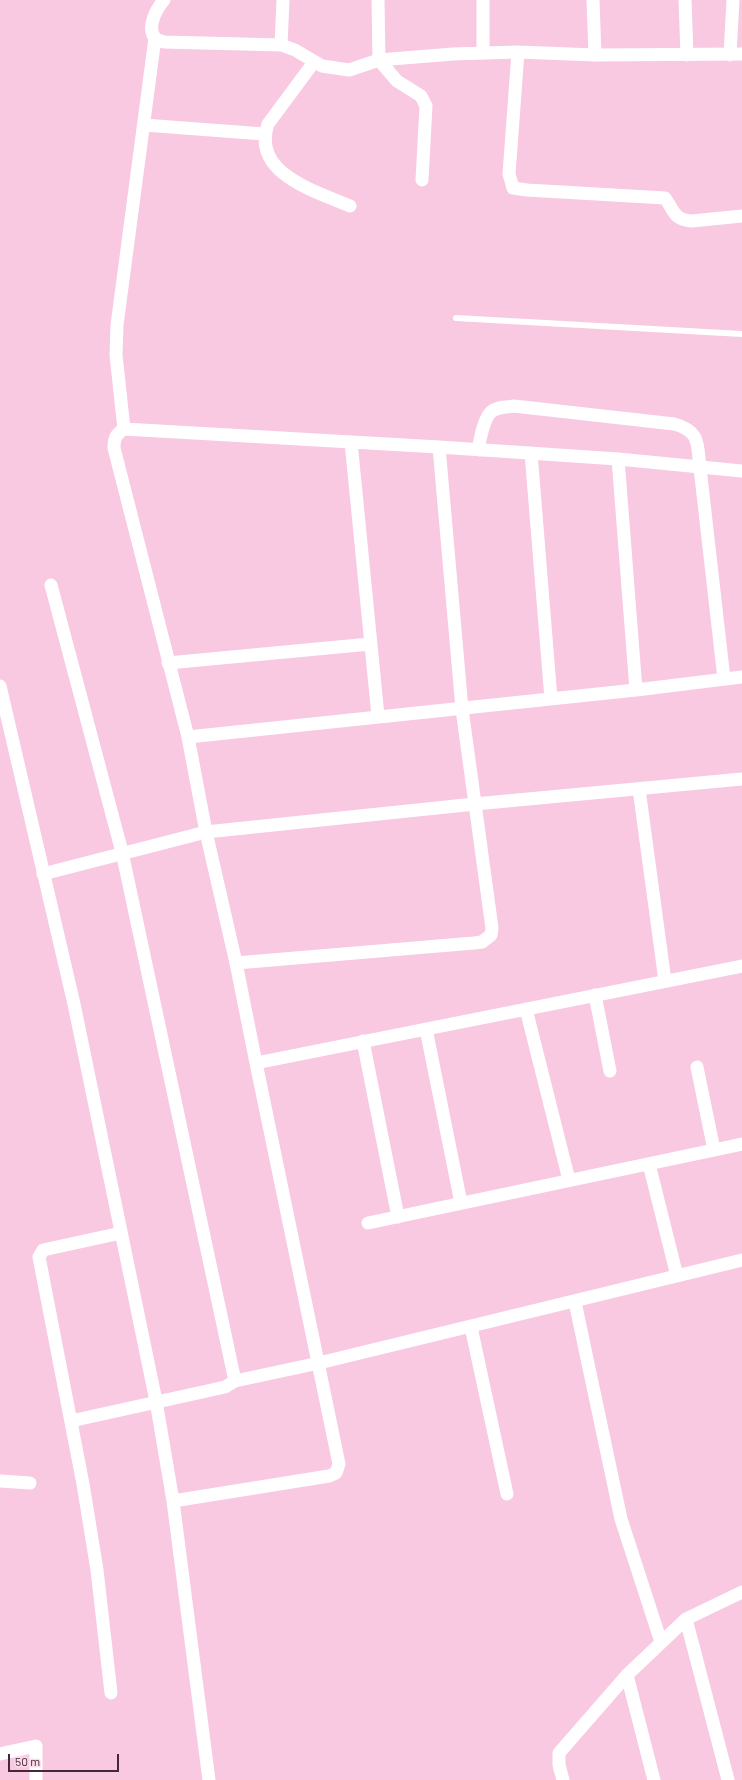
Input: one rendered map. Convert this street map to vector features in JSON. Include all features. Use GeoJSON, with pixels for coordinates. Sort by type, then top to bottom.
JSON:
{"type":"FeatureCollection","features":[{"type":"Feature","properties":{"kind":"street"},"geometry":{"type":"LineString","coordinates":[[124,429],[116,355],[116,337],[155,38],[152,30],[153,21],[156,9],[164,0]]}},
{"type":"Feature","properties":{"kind":"street"},"geometry":{"type":"LineString","coordinates":[[281,46],[283,0]]}},
{"type":"Feature","properties":{"kind":"street"},"geometry":{"type":"LineString","coordinates":[[378,0],[379,60],[397,81],[418,93],[424,100],[427,112],[422,180]]}},
{"type":"Feature","properties":{"kind":"street"},"geometry":{"type":"LineString","coordinates":[[483,0],[483,53]]}},
{"type":"Feature","properties":{"kind":"street"},"geometry":{"type":"LineString","coordinates":[[593,0],[595,55]]}},
{"type":"Feature","properties":{"kind":"street"},"geometry":{"type":"LineString","coordinates":[[685,0],[687,55]]}},
{"type":"Feature","properties":{"kind":"street"},"geometry":{"type":"LineString","coordinates":[[155,38],[164,42],[173,43],[281,46],[295,50],[322,66],[349,70],[379,60],[452,54],[518,52],[595,55],[736,55],[733,0]]}},
{"type":"Feature","properties":{"kind":"street"},"geometry":{"type":"LineString","coordinates":[[518,52],[509,174],[513,188],[665,198],[676,216],[684,220],[692,221],[742,216]]}},
{"type":"Feature","properties":{"kind":"street"},"geometry":{"type":"LineString","coordinates":[[314,62],[268,124],[264,134],[268,156],[281,173],[290,180],[350,206]]}},
{"type":"Feature","properties":{"kind":"street"},"geometry":{"type":"LineString","coordinates":[[144,125],[264,134]]}},
{"type":"Feature","properties":{"kind":"street"},"geometry":{"type":"LineString","coordinates":[[478,450],[483,429],[490,413],[500,408],[514,406],[674,424],[691,431],[695,438],[700,468],[724,679]]}},
{"type":"Feature","properties":{"kind":"street"},"geometry":{"type":"LineString","coordinates":[[173,1501],[329,1476],[336,1473],[339,1464],[236,963],[206,832],[188,737],[114,448],[114,439],[118,433],[124,429],[531,453],[618,459],[742,471]]}},
{"type":"Feature","properties":{"kind":"street"},"geometry":{"type":"LineString","coordinates":[[351,442],[378,716]]}},
{"type":"Feature","properties":{"kind":"street"},"geometry":{"type":"LineString","coordinates":[[236,963],[474,943],[482,942],[491,934],[492,928],[462,709],[439,447]]}},
{"type":"Feature","properties":{"kind":"street"},"geometry":{"type":"LineString","coordinates":[[531,453],[552,699]]}},
{"type":"Feature","properties":{"kind":"street"},"geometry":{"type":"LineString","coordinates":[[618,459],[636,690]]}},
{"type":"Feature","properties":{"kind":"street"},"geometry":{"type":"LineString","coordinates":[[51,584],[122,852],[235,1381]]}},
{"type":"Feature","properties":{"kind":"street"},"geometry":{"type":"LineString","coordinates":[[168,663],[370,644]]}},
{"type":"Feature","properties":{"kind":"street"},"geometry":{"type":"LineString","coordinates":[[188,737],[378,716],[462,709],[742,677]]}},
{"type":"Feature","properties":{"kind":"street"},"geometry":{"type":"LineString","coordinates":[[0,686],[74,1004],[156,1401],[173,1501],[209,1780]]}},
{"type":"Feature","properties":{"kind":"street"},"geometry":{"type":"LineString","coordinates":[[43,874],[122,852],[206,832],[475,804],[742,779]]}},
{"type":"Feature","properties":{"kind":"street"},"geometry":{"type":"LineString","coordinates":[[639,789],[665,981]]}},
{"type":"Feature","properties":{"kind":"street"},"geometry":{"type":"LineString","coordinates":[[256,1063],[742,966]]}},
{"type":"Feature","properties":{"kind":"street"},"geometry":{"type":"LineString","coordinates":[[595,995],[610,1071]]}},
{"type":"Feature","properties":{"kind":"street"},"geometry":{"type":"LineString","coordinates":[[526,1008],[569,1180]]}},
{"type":"Feature","properties":{"kind":"street"},"geometry":{"type":"LineString","coordinates":[[426,1029],[461,1203]]}},
{"type":"Feature","properties":{"kind":"street"},"geometry":{"type":"LineString","coordinates":[[364,1041],[398,1217]]}},
{"type":"Feature","properties":{"kind":"street"},"geometry":{"type":"LineString","coordinates":[[697,1067],[714,1150]]}},
{"type":"Feature","properties":{"kind":"street"},"geometry":{"type":"LineString","coordinates":[[368,1223],[742,1144]]}},
{"type":"Feature","properties":{"kind":"street"},"geometry":{"type":"LineString","coordinates":[[649,1164],[677,1276]]}},
{"type":"Feature","properties":{"kind":"street"},"geometry":{"type":"LineString","coordinates":[[111,1693],[97,1570],[71,1421],[39,1257],[43,1250],[121,1233]]}},
{"type":"Feature","properties":{"kind":"street"},"geometry":{"type":"LineString","coordinates":[[71,1421],[156,1401],[225,1387],[235,1381],[471,1327],[742,1260]]}},
{"type":"Feature","properties":{"kind":"street"},"geometry":{"type":"LineString","coordinates":[[575,1302],[621,1519],[661,1642]]}},
{"type":"Feature","properties":{"kind":"street"},"geometry":{"type":"LineString","coordinates":[[471,1327],[507,1494]]}},
{"type":"Feature","properties":{"kind":"street"},"geometry":{"type":"LineString","coordinates":[[0,1481],[30,1483]]}},
{"type":"Feature","properties":{"kind":"street"},"geometry":{"type":"LineString","coordinates":[[563,1780],[559,1765],[559,1753],[626,1675],[686,1619],[742,1592]]}},
{"type":"Feature","properties":{"kind":"street"},"geometry":{"type":"LineString","coordinates":[[686,1619],[728,1780]]}},
{"type":"Feature","properties":{"kind":"street"},"geometry":{"type":"LineString","coordinates":[[626,1675],[654,1780]]}},
{"type":"Feature","properties":{"kind":"street"},"geometry":{"type":"LineString","coordinates":[[0,1754],[36,1746],[36,1780]]}},
{"type":"Feature","properties":{"kind":"lane"},"geometry":{"type":"LineString","coordinates":[[456,318],[742,334]]}}]}
